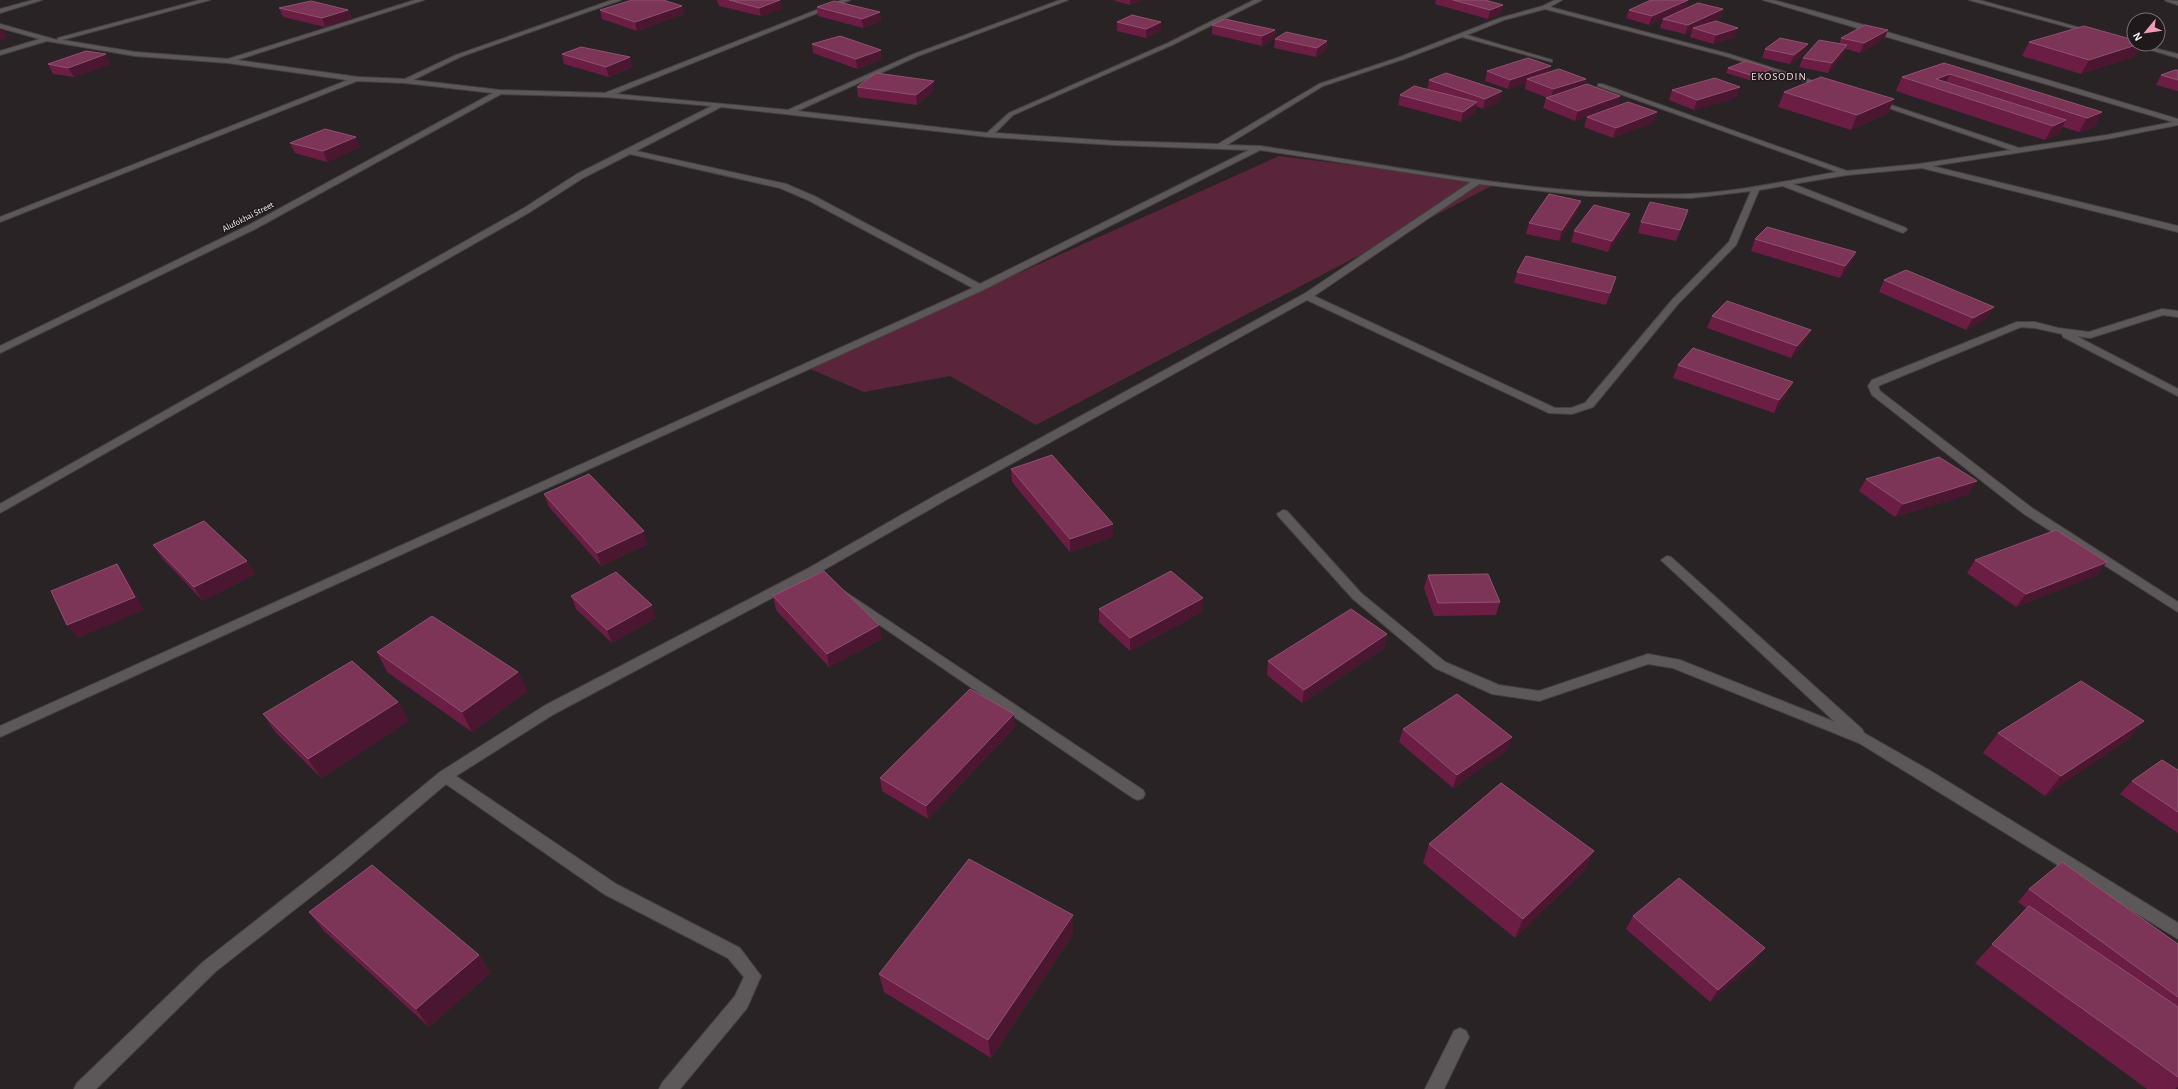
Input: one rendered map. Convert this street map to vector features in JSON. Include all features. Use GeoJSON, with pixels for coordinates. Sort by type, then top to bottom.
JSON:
{"type":"FeatureCollection","features":[{"type":"Feature","properties":{"kind":"street"},"geometry":{"type":"LineString","coordinates":[[0,11],[39,0]]}},
{"type":"Feature","properties":{"kind":"street"},"geometry":{"type":"LineString","coordinates":[[0,53],[207,0]]}},
{"type":"Feature","properties":{"kind":"street"},"geometry":{"type":"LineString","coordinates":[[228,61],[421,0]]}},
{"type":"Feature","properties":{"kind":"street"},"geometry":{"type":"LineString","coordinates":[[405,81],[458,56],[618,0]]}},
{"type":"Feature","properties":{"kind":"street"},"geometry":{"type":"LineString","coordinates":[[604,95],[847,0]]}},
{"type":"Feature","properties":{"kind":"street"},"geometry":{"type":"LineString","coordinates":[[789,112],[916,55],[1065,0]]}},
{"type":"Feature","properties":{"kind":"street"},"geometry":{"type":"LineString","coordinates":[[989,135],[1011,114],[1170,44],[1259,0]]}},
{"type":"Feature","properties":{"kind":"street"},"geometry":{"type":"LineString","coordinates":[[1220,146],[1321,85],[1462,35],[1502,19],[1545,7],[1559,0]]}},
{"type":"Feature","properties":{"kind":"street"},"geometry":{"type":"LineString","coordinates":[[1766,0],[1863,26],[2178,122]]}},
{"type":"Feature","properties":{"kind":"street"},"geometry":{"type":"LineString","coordinates":[[1972,0],[2098,34]]}},
{"type":"Feature","properties":{"kind":"street"},"geometry":{"type":"LineString","coordinates":[[2168,0],[2178,3]]}},
{"type":"Feature","properties":{"kind":"street"},"geometry":{"type":"LineString","coordinates":[[1545,7],[1727,55],[1833,88]]}},
{"type":"Feature","properties":{"kind":"street"},"geometry":{"type":"LineString","coordinates":[[0,26],[51,40],[134,54],[228,61],[358,79],[405,81],[500,92],[604,95],[720,104],[989,135],[1114,143],[1260,148],[1478,181],[1588,194],[1691,196],[1784,184],[1847,173],[1919,166],[2107,137],[2178,122]]}},
{"type":"Feature","properties":{"kind":"street"},"geometry":{"type":"LineString","coordinates":[[1462,35],[1550,60]]}},
{"type":"Feature","properties":{"kind":"street"},"geometry":{"type":"LineString","coordinates":[[2164,52],[2178,56]]}},
{"type":"Feature","properties":{"kind":"street"},"geometry":{"type":"LineString","coordinates":[[0,220],[194,142],[358,79]]}},
{"type":"Feature","properties":{"kind":"street"},"geometry":{"type":"LineString","coordinates":[[1600,85],[1847,173]]}},
{"type":"Feature","properties":{"kind":"street","name":"Alufokhai Street"},"geometry":{"type":"LineString","coordinates":[[0,350],[252,227],[500,92]]}},
{"type":"Feature","properties":{"kind":"street"},"geometry":{"type":"LineString","coordinates":[[1870,100],[2019,150]]}},
{"type":"Feature","properties":{"kind":"street"},"geometry":{"type":"LineString","coordinates":[[0,509],[527,210],[580,176],[720,104]]}},
{"type":"Feature","properties":{"kind":"street"},"geometry":{"type":"LineString","coordinates":[[0,732],[980,288],[1260,148]]}},
{"type":"Feature","properties":{"kind":"street"},"geometry":{"type":"LineString","coordinates":[[628,152],[783,186],[812,198],[980,288]]}},
{"type":"Feature","properties":{"kind":"street"},"geometry":{"type":"LineString","coordinates":[[1919,166],[2178,229]]}},
{"type":"Feature","properties":{"kind":"street"},"geometry":{"type":"LineString","coordinates":[[83,1089],[209,967],[339,865],[445,776],[549,710],[811,572],[942,497],[1307,296],[1478,181]]}},
{"type":"Feature","properties":{"kind":"street"},"geometry":{"type":"LineString","coordinates":[[1784,184],[1903,230]]}},
{"type":"Feature","properties":{"kind":"street"},"geometry":{"type":"LineString","coordinates":[[1307,296],[1553,411],[1572,412],[1589,405],[1675,302],[1733,243],[1756,188]]}},
{"type":"Feature","properties":{"kind":"street"},"geometry":{"type":"LineString","coordinates":[[2178,314],[2162,312],[2090,335],[2057,331],[2035,325],[2020,324],[1876,382],[1873,386],[1876,393],[2028,512],[2178,608]]}},
{"type":"Feature","properties":{"kind":"street"},"geometry":{"type":"LineString","coordinates":[[2057,331],[2178,394]]}},
{"type":"Feature","properties":{"kind":"street"},"geometry":{"type":"LineString","coordinates":[[1283,514],[1357,596],[1440,665],[1496,690],[1539,696],[1648,659],[1675,663],[1864,739],[1936,781],[2178,932]]}},
{"type":"Feature","properties":{"kind":"street"},"geometry":{"type":"LineString","coordinates":[[1667,560],[1864,739]]}},
{"type":"Feature","properties":{"kind":"street"},"geometry":{"type":"LineString","coordinates":[[811,572],[1138,794]]}},
{"type":"Feature","properties":{"kind":"street"},"geometry":{"type":"LineString","coordinates":[[445,776],[610,889],[734,953],[752,976],[741,1002],[668,1089]]}},
{"type":"Feature","properties":{"kind":"street"},"geometry":{"type":"LineString","coordinates":[[1434,1089],[1460,1037]]}},
{"type":"Feature","properties":{"kind":"shaded area"},"geometry":{"type":"Polygon","coordinates":[[[1279,156],[1497,183],[1036,425],[950,376],[864,392],[808,368],[1279,156]]]}},
{"type":"Feature","properties":{"kind":"building"},"geometry":{"type":"Polygon","coordinates":[[[632,0],[663,0],[682,6],[635,22],[600,10],[632,0]]]}},
{"type":"Feature","properties":{"kind":"building"},"geometry":{"type":"Polygon","coordinates":[[[729,0],[780,0],[759,8],[729,0]]]}},
{"type":"Feature","properties":{"kind":"building"},"geometry":{"type":"Polygon","coordinates":[[[1453,0],[1485,0],[1503,5],[1490,10],[1453,0]]]}},
{"type":"Feature","properties":{"kind":"building"},"geometry":{"type":"Polygon","coordinates":[[[1651,0],[1688,0],[1652,16],[1629,10],[1651,0]]]}},
{"type":"Feature","properties":{"kind":"building"},"geometry":{"type":"Polygon","coordinates":[[[311,1],[348,10],[322,18],[279,8],[311,1]]]}},
{"type":"Feature","properties":{"kind":"building"},"geometry":{"type":"Polygon","coordinates":[[[834,1],[880,12],[862,19],[817,7],[834,1]]]}},
{"type":"Feature","properties":{"kind":"building"},"geometry":{"type":"Polygon","coordinates":[[[1698,3],[1723,9],[1688,25],[1663,19],[1698,3]]]}},
{"type":"Feature","properties":{"kind":"building"},"geometry":{"type":"Polygon","coordinates":[[[1132,15],[1161,22],[1146,29],[1117,22],[1132,15]]]}},
{"type":"Feature","properties":{"kind":"building"},"geometry":{"type":"Polygon","coordinates":[[[1225,19],[1275,30],[1262,36],[1212,25],[1225,19]]]}},
{"type":"Feature","properties":{"kind":"building"},"geometry":{"type":"Polygon","coordinates":[[[1716,21],[1738,28],[1716,35],[1693,28],[1716,21]]]}},
{"type":"Feature","properties":{"kind":"building"},"geometry":{"type":"Polygon","coordinates":[[[1865,25],[1888,30],[1864,43],[1841,38],[1865,25]]]}},
{"type":"Feature","properties":{"kind":"building"},"geometry":{"type":"Polygon","coordinates":[[[2084,26],[2126,38],[2126,48],[2089,60],[2029,42],[2084,26]]]}},
{"type":"Feature","properties":{"kind":"building"},"geometry":{"type":"Polygon","coordinates":[[[1286,32],[1327,41],[1317,48],[1275,39],[1286,32]]]}},
{"type":"Feature","properties":{"kind":"building"},"geometry":{"type":"Polygon","coordinates":[[[840,36],[881,50],[856,59],[812,44],[840,36]]]}},
{"type":"Feature","properties":{"kind":"building"},"geometry":{"type":"Polygon","coordinates":[[[1780,38],[1808,44],[1794,55],[1765,49],[1780,38]]]}},
{"type":"Feature","properties":{"kind":"building"},"geometry":{"type":"Polygon","coordinates":[[[1819,40],[1847,45],[1832,63],[1803,58],[1819,40]]]}},
{"type":"Feature","properties":{"kind":"building"},"geometry":{"type":"Polygon","coordinates":[[[581,47],[630,57],[606,67],[562,54],[581,47]]]}},
{"type":"Feature","properties":{"kind":"building"},"geometry":{"type":"Polygon","coordinates":[[[86,51],[106,54],[68,68],[48,64],[86,51]]]}},
{"type":"Feature","properties":{"kind":"building"},"geometry":{"type":"Polygon","coordinates":[[[1528,58],[1551,66],[1510,80],[1487,71],[1528,58]]]}},
{"type":"Feature","properties":{"kind":"building"},"geometry":{"type":"Polygon","coordinates":[[[1746,61],[1772,69],[1754,76],[1728,68],[1746,61]]]}},
{"type":"Feature","properties":{"kind":"building"},"geometry":{"type":"Polygon","coordinates":[[[1944,63],[2102,112],[2087,118],[1950,74],[1936,79],[2066,120],[2053,126],[1902,77],[1944,63]]]}},
{"type":"Feature","properties":{"kind":"building"},"geometry":{"type":"Polygon","coordinates":[[[1559,69],[1586,79],[1553,89],[1527,79],[1559,69]]]}},
{"type":"Feature","properties":{"kind":"building"},"geometry":{"type":"Polygon","coordinates":[[[2178,70],[2178,80],[2161,75],[2178,70]]]}},
{"type":"Feature","properties":{"kind":"building"},"geometry":{"type":"Polygon","coordinates":[[[876,73],[934,81],[916,95],[857,87],[876,73]]]}},
{"type":"Feature","properties":{"kind":"building"},"geometry":{"type":"Polygon","coordinates":[[[1446,73],[1502,91],[1485,99],[1429,80],[1446,73]]]}},
{"type":"Feature","properties":{"kind":"building"},"geometry":{"type":"Polygon","coordinates":[[[1821,77],[1894,99],[1857,115],[1784,92],[1821,77]]]}},
{"type":"Feature","properties":{"kind":"building"},"geometry":{"type":"Polygon","coordinates":[[[1715,78],[1740,87],[1697,100],[1672,90],[1715,78]]]}},
{"type":"Feature","properties":{"kind":"building"},"geometry":{"type":"Polygon","coordinates":[[[1587,84],[1620,96],[1578,111],[1546,98],[1587,84]]]}},
{"type":"Feature","properties":{"kind":"building"},"geometry":{"type":"Polygon","coordinates":[[[1414,86],[1477,102],[1463,112],[1400,95],[1414,86]]]}},
{"type":"Feature","properties":{"kind":"building"},"geometry":{"type":"Polygon","coordinates":[[[1628,102],[1657,112],[1616,128],[1587,117],[1628,102]]]}},
{"type":"Feature","properties":{"kind":"building"},"geometry":{"type":"Polygon","coordinates":[[[325,129],[356,137],[323,151],[290,143],[325,129]]]}},
{"type":"Feature","properties":{"kind":"building"},"geometry":{"type":"Polygon","coordinates":[[[1549,194],[1581,201],[1562,230],[1529,223],[1549,194]]]}},
{"type":"Feature","properties":{"kind":"building"},"geometry":{"type":"Polygon","coordinates":[[[1650,202],[1688,210],[1680,230],[1641,222],[1650,202]]]}},
{"type":"Feature","properties":{"kind":"building"},"geometry":{"type":"Polygon","coordinates":[[[1594,205],[1630,214],[1612,241],[1574,231],[1594,205]]]}},
{"type":"Feature","properties":{"kind":"building"},"geometry":{"type":"Polygon","coordinates":[[[1767,227],[1856,252],[1845,266],[1755,239],[1767,227]]]}},
{"type":"Feature","properties":{"kind":"building"},"geometry":{"type":"Polygon","coordinates":[[[1526,256],[1616,277],[1610,293],[1517,272],[1526,256]]]}},
{"type":"Feature","properties":{"kind":"building"},"geometry":{"type":"Polygon","coordinates":[[[1906,270],[1994,307],[1973,318],[1884,280],[1906,270]]]}},
{"type":"Feature","properties":{"kind":"building"},"geometry":{"type":"Polygon","coordinates":[[[1727,301],[1811,330],[1797,346],[1712,316],[1727,301]]]}},
{"type":"Feature","properties":{"kind":"building"},"geometry":{"type":"Polygon","coordinates":[[[1693,348],[1793,382],[1779,400],[1678,365],[1693,348]]]}},
{"type":"Feature","properties":{"kind":"building"},"geometry":{"type":"Polygon","coordinates":[[[1052,455],[1113,524],[1070,539],[1011,469],[1052,455]]]}},
{"type":"Feature","properties":{"kind":"building"},"geometry":{"type":"Polygon","coordinates":[[[1939,457],[1977,481],[1903,504],[1866,479],[1939,457]]]}},
{"type":"Feature","properties":{"kind":"building"},"geometry":{"type":"Polygon","coordinates":[[[589,474],[644,531],[597,553],[544,494],[589,474]]]}},
{"type":"Feature","properties":{"kind":"building"},"geometry":{"type":"Polygon","coordinates":[[[204,521],[247,561],[194,587],[153,545],[204,521]]]}},
{"type":"Feature","properties":{"kind":"building"},"geometry":{"type":"Polygon","coordinates":[[[2056,530],[2107,562],[2026,594],[1975,560],[2056,530]]]}},
{"type":"Feature","properties":{"kind":"building"},"geometry":{"type":"Polygon","coordinates":[[[117,564],[135,597],[67,625],[51,591],[117,564]]]}},
{"type":"Feature","properties":{"kind":"building"},"geometry":{"type":"Polygon","coordinates":[[[824,571],[879,625],[827,654],[773,596],[824,571]]]}},
{"type":"Feature","properties":{"kind":"building"},"geometry":{"type":"Polygon","coordinates":[[[1171,571],[1203,598],[1130,638],[1099,609],[1171,571]]]}},
{"type":"Feature","properties":{"kind":"building"},"geometry":{"type":"Polygon","coordinates":[[[616,572],[652,605],[607,630],[571,596],[616,572]]]}},
{"type":"Feature","properties":{"kind":"building"},"geometry":{"type":"Polygon","coordinates":[[[1488,574],[1500,602],[1438,603],[1428,575],[1488,574]]]}},
{"type":"Feature","properties":{"kind":"building"},"geometry":{"type":"Polygon","coordinates":[[[1351,609],[1387,634],[1304,690],[1268,661],[1351,609]]]}},
{"type":"Feature","properties":{"kind":"building"},"geometry":{"type":"Polygon","coordinates":[[[432,616],[518,672],[462,712],[377,652],[432,616]]]}},
{"type":"Feature","properties":{"kind":"building"},"geometry":{"type":"Polygon","coordinates":[[[352,661],[398,702],[308,759],[263,714],[352,661]]]}},
{"type":"Feature","properties":{"kind":"building"},"geometry":{"type":"Polygon","coordinates":[[[2081,681],[2144,721],[2061,776],[1998,733],[2081,681]]]}},
{"type":"Feature","properties":{"kind":"building"},"geometry":{"type":"Polygon","coordinates":[[[970,689],[1014,714],[926,806],[880,778],[970,689]]]}},
{"type":"Feature","properties":{"kind":"building"},"geometry":{"type":"Polygon","coordinates":[[[1457,694],[1512,737],[1457,775],[1403,729],[1457,694]]]}},
{"type":"Feature","properties":{"kind":"building"},"geometry":{"type":"Polygon","coordinates":[[[2162,760],[2178,770],[2178,812],[2132,781],[2162,760]]]}},
{"type":"Feature","properties":{"kind":"building"},"geometry":{"type":"Polygon","coordinates":[[[1501,783],[1594,851],[1523,919],[1429,844],[1501,783]]]}},
{"type":"Feature","properties":{"kind":"building"},"geometry":{"type":"Polygon","coordinates":[[[969,859],[1073,915],[988,1040],[879,974],[969,859]]]}},
{"type":"Feature","properties":{"kind":"building"},"geometry":{"type":"Polygon","coordinates":[[[2062,862],[2178,944],[2178,997],[2029,889],[2062,862]]]}},
{"type":"Feature","properties":{"kind":"building"},"geometry":{"type":"Polygon","coordinates":[[[372,865],[479,955],[416,1009],[309,912],[372,865]]]}},
{"type":"Feature","properties":{"kind":"building"},"geometry":{"type":"Polygon","coordinates":[[[1679,878],[1765,948],[1718,990],[1633,916],[1679,878]]]}},
{"type":"Feature","properties":{"kind":"building"},"geometry":{"type":"Polygon","coordinates":[[[2029,906],[2178,1007],[2178,1077],[1992,944],[2029,906]]]}},
{"type":"Feature","properties":{"kind":"district","name":"EKOSODIN"},"geometry":{"type":"Point","coordinates":[1779,76]}}]}
